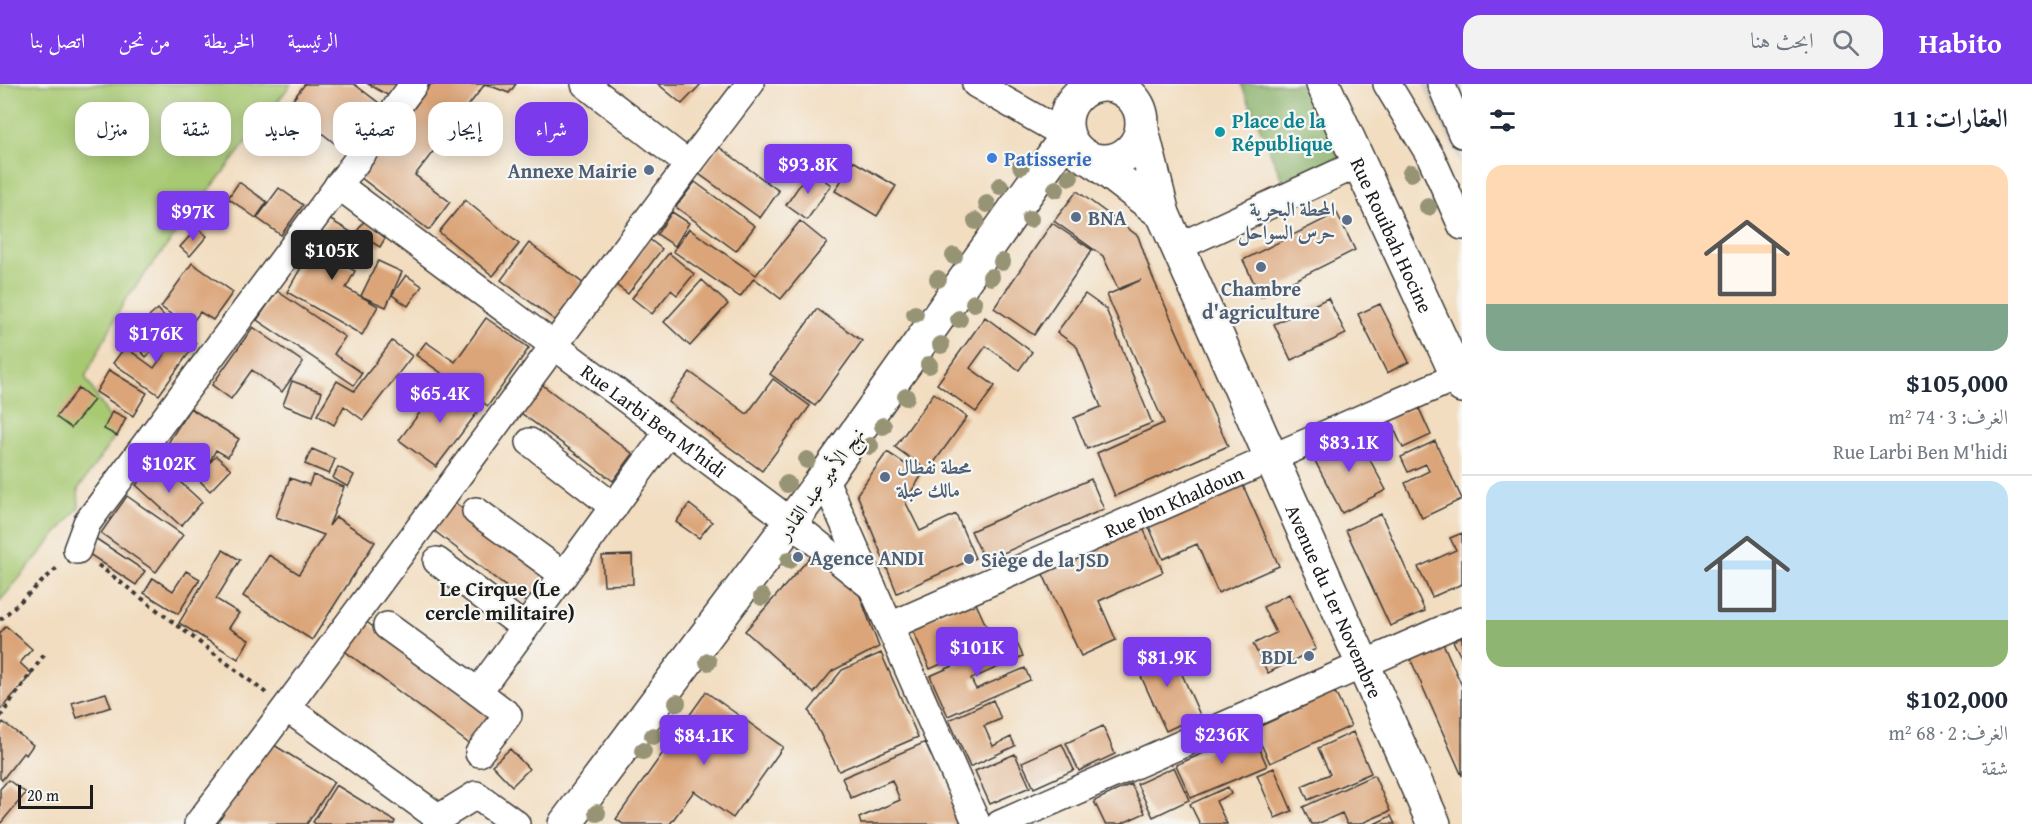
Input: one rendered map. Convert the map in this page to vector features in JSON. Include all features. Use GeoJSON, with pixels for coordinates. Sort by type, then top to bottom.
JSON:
{"type":"FeatureCollection","features":[{"type":"Feature","properties":{"kind":"main road"},"geometry":{"type":"LineString","coordinates":[[1103,84],[1125,91],[1136,91],[1142,130],[1137,142],[1129,152],[1118,159],[1105,161],[1093,160],[1073,147],[1067,136],[1066,116],[1069,106],[1083,91],[1103,84]]}},
{"type":"Feature","properties":{"kind":"main road","name":"Rue Rouibah Hocine"},"geometry":{"type":"LineString","coordinates":[[1323,84],[1460,381]]}},
{"type":"Feature","properties":{"kind":"main road","name":"Avenue du 1er Novembre"},"geometry":{"type":"LineString","coordinates":[[1142,130],[1163,214],[1434,824]]}},
{"type":"Feature","properties":{"kind":"main road","name":"نهج الأمير عبد القادر"},"geometry":{"type":"LineString","coordinates":[[565,824],[792,522],[1067,136]]}},
{"type":"Feature","properties":{"kind":"main road","name":"Avenue du 1er Novembre"},"geometry":{"type":"LineString","coordinates":[[1093,160],[1163,214]]}},
{"type":"Feature","properties":{"kind":"street"},"geometry":{"type":"LineString","coordinates":[[77,550],[87,523],[414,84]]}},
{"type":"Feature","properties":{"kind":"street"},"geometry":{"type":"LineString","coordinates":[[585,84],[688,164]]}},
{"type":"Feature","properties":{"kind":"street"},"geometry":{"type":"LineString","coordinates":[[198,824],[287,708],[553,345],[750,84]]}},
{"type":"Feature","properties":{"kind":"street"},"geometry":{"type":"LineString","coordinates":[[976,84],[1067,136]]}},
{"type":"Feature","properties":{"kind":"street"},"geometry":{"type":"LineString","coordinates":[[1387,84],[1431,157],[1462,226]]}},
{"type":"Feature","properties":{"kind":"street"},"geometry":{"type":"LineString","coordinates":[[1441,84],[1462,134]]}},
{"type":"Feature","properties":{"kind":"street"},"geometry":{"type":"LineString","coordinates":[[1178,247],[1360,163]]}},
{"type":"Feature","properties":{"kind":"street","name":"Rue Larbi Ben M'hidi"},"geometry":{"type":"LineString","coordinates":[[338,185],[792,522],[872,587]]}},
{"type":"Feature","properties":{"kind":"street","name":"Rue Ibn Khaldoun"},"geometry":{"type":"LineString","coordinates":[[890,626],[1271,458],[1460,381]]}},
{"type":"Feature","properties":{"kind":"street"},"geometry":{"type":"LineString","coordinates":[[478,692],[669,431]]}},
{"type":"Feature","properties":{"kind":"street"},"geometry":{"type":"LineString","coordinates":[[530,442],[614,507]]}},
{"type":"Feature","properties":{"kind":"street"},"geometry":{"type":"LineString","coordinates":[[824,478],[977,824]]}},
{"type":"Feature","properties":{"kind":"street"},"geometry":{"type":"LineString","coordinates":[[476,511],[564,575]]}},
{"type":"Feature","properties":{"kind":"street"},"geometry":{"type":"LineString","coordinates":[[437,561],[525,628]]}},
{"type":"Feature","properties":{"kind":"street"},"geometry":{"type":"LineString","coordinates":[[1000,824],[1462,621]]}},
{"type":"Feature","properties":{"kind":"street"},"geometry":{"type":"LineString","coordinates":[[387,626],[508,715],[479,753]]}},
{"type":"Feature","properties":{"kind":"street"},"geometry":{"type":"LineString","coordinates":[[287,708],[438,821],[476,795],[516,824]]}},
{"type":"Feature","properties":{"kind":"path"},"geometry":{"type":"LineString","coordinates":[[0,620],[77,550],[287,708]]}},
{"type":"Feature","properties":{"kind":"path"},"geometry":{"type":"LineString","coordinates":[[0,717],[46,652]]}},
{"type":"Feature","properties":{"kind":"shaded area"},"geometry":{"type":"Polygon","coordinates":[[[1423,84],[1462,84],[1462,168],[1423,84]]]}},
{"type":"Feature","properties":{"kind":"green space"},"geometry":{"type":"Polygon","coordinates":[[[0,84],[291,84],[277,102],[243,102],[243,146],[125,300],[85,377],[118,432],[78,489],[79,507],[0,601],[0,84]]]}},
{"type":"Feature","properties":{"kind":"green space"},"geometry":{"type":"Polygon","coordinates":[[[1241,84],[1311,84],[1346,155],[1282,180],[1241,84]]]}},
{"type":"Feature","properties":{"kind":"building"},"geometry":{"type":"Polygon","coordinates":[[[305,84],[354,84],[378,102],[333,102],[333,142],[321,132],[321,102],[291,102],[305,84]]]}},
{"type":"Feature","properties":{"kind":"building"},"geometry":{"type":"Polygon","coordinates":[[[368,84],[399,84],[391,97],[368,84]]]}},
{"type":"Feature","properties":{"kind":"building"},"geometry":{"type":"Polygon","coordinates":[[[431,84],[485,84],[471,102],[428,102],[430,156],[415,175],[450,202],[429,230],[360,177],[376,156],[416,156],[416,104],[431,84]]]}},
{"type":"Feature","properties":{"kind":"building"},"geometry":{"type":"Polygon","coordinates":[[[485,84],[516,84],[509,93],[485,84]]]}},
{"type":"Feature","properties":{"kind":"building"},"geometry":{"type":"Polygon","coordinates":[[[658,84],[701,84],[682,104],[658,84]]]}},
{"type":"Feature","properties":{"kind":"building"},"geometry":{"type":"Polygon","coordinates":[[[719,147],[779,191],[760,218],[699,174],[719,147]]]}},
{"type":"Feature","properties":{"kind":"building"},"geometry":{"type":"Polygon","coordinates":[[[853,161],[896,186],[877,216],[835,191],[853,161]]]}},
{"type":"Feature","properties":{"kind":"building"},"geometry":{"type":"Polygon","coordinates":[[[810,170],[831,185],[807,220],[786,205],[810,170]]]}},
{"type":"Feature","properties":{"kind":"building"},"geometry":{"type":"Polygon","coordinates":[[[239,182],[267,202],[256,218],[228,198],[239,182]]]}},
{"type":"Feature","properties":{"kind":"building"},"geometry":{"type":"Polygon","coordinates":[[[695,182],[755,226],[736,251],[676,207],[695,182]]]}},
{"type":"Feature","properties":{"kind":"building"},"geometry":{"type":"Polygon","coordinates":[[[279,188],[303,205],[281,235],[257,218],[279,188]]]}},
{"type":"Feature","properties":{"kind":"building"},"geometry":{"type":"Polygon","coordinates":[[[1077,191],[1138,236],[1152,276],[1228,446],[1115,496],[1097,453],[1164,423],[1107,295],[1141,280],[1118,289],[1103,256],[1054,221],[1077,191]]]}},
{"type":"Feature","properties":{"kind":"building"},"geometry":{"type":"Polygon","coordinates":[[[465,200],[519,244],[493,276],[439,232],[465,200]]]}},
{"type":"Feature","properties":{"kind":"building"},"geometry":{"type":"Polygon","coordinates":[[[672,212],[689,223],[675,246],[657,234],[672,212]]]}},
{"type":"Feature","properties":{"kind":"building"},"geometry":{"type":"Polygon","coordinates":[[[1337,213],[1355,250],[1261,297],[1243,260],[1337,213]]]}},
{"type":"Feature","properties":{"kind":"building"},"geometry":{"type":"Polygon","coordinates":[[[329,219],[356,235],[340,263],[355,271],[346,288],[378,306],[362,335],[287,292],[329,219]]]}},
{"type":"Feature","properties":{"kind":"building"},"geometry":{"type":"Polygon","coordinates":[[[364,221],[387,235],[380,247],[356,233],[364,221]]]}},
{"type":"Feature","properties":{"kind":"building"},"geometry":{"type":"Polygon","coordinates":[[[800,221],[827,243],[781,299],[754,278],[740,297],[673,251],[689,229],[756,275],[800,221]]]}},
{"type":"Feature","properties":{"kind":"building"},"geometry":{"type":"Polygon","coordinates":[[[1052,223],[1092,250],[1034,335],[994,308],[1052,223]]]}},
{"type":"Feature","properties":{"kind":"building"},"geometry":{"type":"Polygon","coordinates":[[[197,228],[207,236],[190,256],[180,247],[197,228]]]}},
{"type":"Feature","properties":{"kind":"building"},"geometry":{"type":"Polygon","coordinates":[[[649,239],[662,249],[628,294],[615,284],[649,239]]]}},
{"type":"Feature","properties":{"kind":"building"},"geometry":{"type":"Polygon","coordinates":[[[529,243],[588,287],[560,324],[501,280],[529,243]]]}},
{"type":"Feature","properties":{"kind":"building"},"geometry":{"type":"Polygon","coordinates":[[[669,253],[694,274],[677,295],[671,290],[652,314],[632,298],[669,253]]]}},
{"type":"Feature","properties":{"kind":"building"},"geometry":{"type":"Polygon","coordinates":[[[378,261],[402,272],[386,307],[361,296],[378,261]]]}},
{"type":"Feature","properties":{"kind":"building"},"geometry":{"type":"Polygon","coordinates":[[[192,263],[233,292],[213,320],[200,312],[189,327],[161,307],[192,263]]]}},
{"type":"Feature","properties":{"kind":"building"},"geometry":{"type":"Polygon","coordinates":[[[406,275],[422,286],[408,306],[392,295],[406,275]]]}},
{"type":"Feature","properties":{"kind":"building"},"geometry":{"type":"Polygon","coordinates":[[[702,280],[728,304],[690,346],[664,322],[702,280]]]}},
{"type":"Feature","properties":{"kind":"building"},"geometry":{"type":"Polygon","coordinates":[[[277,291],[345,337],[334,354],[362,373],[354,385],[257,320],[277,291]]]}},
{"type":"Feature","properties":{"kind":"building"},"geometry":{"type":"Polygon","coordinates":[[[1085,294],[1106,309],[1152,423],[1087,449],[1074,418],[1101,407],[1077,347],[1057,332],[1085,294]]]}},
{"type":"Feature","properties":{"kind":"building"},"geometry":{"type":"Polygon","coordinates":[[[1328,298],[1346,334],[1291,360],[1274,324],[1328,298]]]}},
{"type":"Feature","properties":{"kind":"building"},"geometry":{"type":"Polygon","coordinates":[[[1380,304],[1409,362],[1387,373],[1358,314],[1380,304]]]}},
{"type":"Feature","properties":{"kind":"building"},"geometry":{"type":"Polygon","coordinates":[[[158,309],[176,330],[146,357],[127,336],[158,309]]]}},
{"type":"Feature","properties":{"kind":"building"},"geometry":{"type":"Polygon","coordinates":[[[817,309],[862,341],[815,406],[770,374],[817,309]]]}},
{"type":"Feature","properties":{"kind":"building"},"geometry":{"type":"Polygon","coordinates":[[[985,317],[1032,352],[1019,370],[986,346],[970,368],[995,386],[976,412],[937,384],[985,317]]]}},
{"type":"Feature","properties":{"kind":"building"},"geometry":{"type":"Polygon","coordinates":[[[486,318],[529,348],[488,406],[416,355],[426,342],[455,362],[486,318]]]}},
{"type":"Feature","properties":{"kind":"building"},"geometry":{"type":"Polygon","coordinates":[[[253,327],[303,362],[282,392],[252,370],[231,399],[212,385],[253,327]]]}},
{"type":"Feature","properties":{"kind":"building"},"geometry":{"type":"Polygon","coordinates":[[[180,332],[196,343],[159,395],[113,363],[125,347],[154,368],[180,332]]]}},
{"type":"Feature","properties":{"kind":"building"},"geometry":{"type":"Polygon","coordinates":[[[392,341],[412,356],[363,420],[344,406],[334,425],[317,415],[337,381],[354,391],[392,341]]]}},
{"type":"Feature","properties":{"kind":"building"},"geometry":{"type":"Polygon","coordinates":[[[109,370],[147,393],[133,416],[96,392],[109,370]]]}},
{"type":"Feature","properties":{"kind":"building"},"geometry":{"type":"Polygon","coordinates":[[[690,372],[747,414],[773,379],[810,406],[762,471],[668,402],[690,372]]]}},
{"type":"Feature","properties":{"kind":"building"},"geometry":{"type":"Polygon","coordinates":[[[292,381],[322,392],[313,416],[283,405],[292,381]]]}},
{"type":"Feature","properties":{"kind":"building"},"geometry":{"type":"Polygon","coordinates":[[[443,382],[480,409],[436,467],[399,440],[443,382]]]}},
{"type":"Feature","properties":{"kind":"building"},"geometry":{"type":"Polygon","coordinates":[[[540,383],[633,454],[613,481],[517,410],[540,383]]]}},
{"type":"Feature","properties":{"kind":"building"},"geometry":{"type":"Polygon","coordinates":[[[79,388],[94,400],[71,428],[56,417],[79,388]]]}},
{"type":"Feature","properties":{"kind":"building"},"geometry":{"type":"Polygon","coordinates":[[[934,393],[967,417],[928,471],[895,447],[934,393]]]}},
{"type":"Feature","properties":{"kind":"building"},"geometry":{"type":"Polygon","coordinates":[[[1418,406],[1431,435],[1403,448],[1389,418],[1418,406]]]}},
{"type":"Feature","properties":{"kind":"building"},"geometry":{"type":"Polygon","coordinates":[[[190,408],[239,439],[228,457],[216,450],[210,461],[194,452],[181,474],[158,459],[190,408]]]}},
{"type":"Feature","properties":{"kind":"building"},"geometry":{"type":"Polygon","coordinates":[[[112,411],[126,418],[117,436],[104,429],[112,411]]]}},
{"type":"Feature","properties":{"kind":"building"},"geometry":{"type":"Polygon","coordinates":[[[1355,432],[1386,490],[1342,513],[1312,455],[1355,432]]]}},
{"type":"Feature","properties":{"kind":"building"},"geometry":{"type":"Polygon","coordinates":[[[1435,441],[1462,499],[1422,518],[1405,483],[1429,471],[1426,464],[1408,472],[1401,457],[1435,441]]]}},
{"type":"Feature","properties":{"kind":"building"},"geometry":{"type":"Polygon","coordinates":[[[312,449],[335,459],[329,474],[305,464],[312,449]]]}},
{"type":"Feature","properties":{"kind":"building"},"geometry":{"type":"Polygon","coordinates":[[[887,452],[922,475],[905,501],[920,531],[956,514],[975,558],[897,593],[857,494],[887,452]]]}},
{"type":"Feature","properties":{"kind":"building"},"geometry":{"type":"Polygon","coordinates":[[[216,456],[231,469],[210,491],[196,477],[216,456]]]}},
{"type":"Feature","properties":{"kind":"building"},"geometry":{"type":"Polygon","coordinates":[[[157,461],[202,502],[181,526],[136,485],[157,461]]]}},
{"type":"Feature","properties":{"kind":"building"},"geometry":{"type":"Polygon","coordinates":[[[338,467],[354,475],[348,487],[333,478],[338,467]]]}},
{"type":"Feature","properties":{"kind":"building"},"geometry":{"type":"Polygon","coordinates":[[[313,475],[344,487],[329,526],[336,517],[375,542],[312,640],[243,596],[269,555],[299,574],[324,535],[276,517],[290,478],[309,485],[313,475]]]}},
{"type":"Feature","properties":{"kind":"building"},"geometry":{"type":"Polygon","coordinates":[[[1091,479],[1104,509],[985,561],[971,531],[1091,479]]]}},
{"type":"Feature","properties":{"kind":"building"},"geometry":{"type":"Polygon","coordinates":[[[1241,481],[1279,566],[1218,593],[1197,544],[1163,559],[1147,522],[1241,481]]]}},
{"type":"Feature","properties":{"kind":"building"},"geometry":{"type":"Polygon","coordinates":[[[127,496],[183,535],[156,572],[101,533],[127,496]]]}},
{"type":"Feature","properties":{"kind":"building"},"geometry":{"type":"Polygon","coordinates":[[[450,499],[548,575],[527,603],[428,526],[450,499]]]}},
{"type":"Feature","properties":{"kind":"building"},"geometry":{"type":"Polygon","coordinates":[[[689,504],[712,522],[699,538],[676,522],[689,504]]]}},
{"type":"Feature","properties":{"kind":"building"},"geometry":{"type":"Polygon","coordinates":[[[1381,514],[1425,611],[1390,626],[1346,530],[1381,514]]]}},
{"type":"Feature","properties":{"kind":"building"},"geometry":{"type":"Polygon","coordinates":[[[1142,526],[1163,572],[1099,601],[1116,640],[1081,656],[1042,572],[1142,526]]]}},
{"type":"Feature","properties":{"kind":"building"},"geometry":{"type":"Polygon","coordinates":[[[1462,533],[1462,584],[1432,597],[1418,567],[1456,550],[1450,538],[1462,533]]]}},
{"type":"Feature","properties":{"kind":"building"},"geometry":{"type":"Polygon","coordinates":[[[95,538],[145,571],[136,585],[86,552],[95,538]]]}},
{"type":"Feature","properties":{"kind":"building"},"geometry":{"type":"Polygon","coordinates":[[[223,550],[240,560],[216,599],[239,613],[229,628],[249,640],[238,659],[179,623],[223,550]]]}},
{"type":"Feature","properties":{"kind":"building"},"geometry":{"type":"Polygon","coordinates":[[[632,555],[633,584],[604,585],[602,556],[632,555]]]}},
{"type":"Feature","properties":{"kind":"building"},"geometry":{"type":"Polygon","coordinates":[[[812,555],[856,585],[879,647],[832,671],[814,693],[745,631],[812,555]]]}},
{"type":"Feature","properties":{"kind":"building"},"geometry":{"type":"Polygon","coordinates":[[[186,571],[200,579],[178,614],[144,593],[153,578],[173,591],[186,571]]]}},
{"type":"Feature","properties":{"kind":"building"},"geometry":{"type":"Polygon","coordinates":[[[1289,594],[1316,649],[1268,673],[1253,644],[1276,633],[1263,607],[1289,594]]]}},
{"type":"Feature","properties":{"kind":"building"},"geometry":{"type":"Polygon","coordinates":[[[974,599],[993,641],[930,669],[911,626],[974,599]]]}},
{"type":"Feature","properties":{"kind":"building"},"geometry":{"type":"Polygon","coordinates":[[[360,617],[493,718],[471,745],[338,646],[360,617]]]}},
{"type":"Feature","properties":{"kind":"building"},"geometry":{"type":"Polygon","coordinates":[[[6,626],[32,649],[20,663],[32,674],[0,710],[0,633],[6,626]]]}},
{"type":"Feature","properties":{"kind":"building"},"geometry":{"type":"Polygon","coordinates":[[[1462,637],[1462,659],[1453,641],[1462,637]]]}},
{"type":"Feature","properties":{"kind":"building"},"geometry":{"type":"Polygon","coordinates":[[[1015,639],[1023,656],[971,679],[976,689],[1025,668],[1030,680],[948,716],[930,676],[1015,639]]]}},
{"type":"Feature","properties":{"kind":"building"},"geometry":{"type":"Polygon","coordinates":[[[1442,641],[1462,686],[1462,776],[1409,656],[1442,641]]]}},
{"type":"Feature","properties":{"kind":"building"},"geometry":{"type":"Polygon","coordinates":[[[1169,645],[1200,715],[1166,731],[1134,661],[1169,645]]]}},
{"type":"Feature","properties":{"kind":"building"},"geometry":{"type":"Polygon","coordinates":[[[881,653],[918,737],[839,771],[809,711],[842,670],[881,653]]]}},
{"type":"Feature","properties":{"kind":"building"},"geometry":{"type":"Polygon","coordinates":[[[706,692],[783,747],[733,818],[694,791],[670,824],[623,824],[616,819],[706,692]]]}},
{"type":"Feature","properties":{"kind":"building"},"geometry":{"type":"Polygon","coordinates":[[[1335,692],[1351,726],[1270,763],[1254,729],[1335,692]]]}},
{"type":"Feature","properties":{"kind":"building"},"geometry":{"type":"Polygon","coordinates":[[[106,693],[111,707],[77,718],[72,703],[106,693]]]}},
{"type":"Feature","properties":{"kind":"building"},"geometry":{"type":"Polygon","coordinates":[[[993,700],[1001,719],[984,726],[993,746],[1011,737],[1015,746],[970,767],[949,720],[993,700]]]}},
{"type":"Feature","properties":{"kind":"building"},"geometry":{"type":"Polygon","coordinates":[[[3,722],[33,745],[26,755],[23,753],[2,780],[0,778],[0,727],[3,722]]]}},
{"type":"Feature","properties":{"kind":"building"},"geometry":{"type":"Polygon","coordinates":[[[1103,726],[1115,754],[1079,771],[1066,743],[1103,726]]]}},
{"type":"Feature","properties":{"kind":"building"},"geometry":{"type":"Polygon","coordinates":[[[1252,732],[1267,766],[1191,798],[1176,765],[1252,732]]]}},
{"type":"Feature","properties":{"kind":"building"},"geometry":{"type":"Polygon","coordinates":[[[1353,732],[1371,773],[1308,800],[1302,786],[1330,774],[1318,748],[1353,732]]]}},
{"type":"Feature","properties":{"kind":"building"},"geometry":{"type":"Polygon","coordinates":[[[269,742],[334,782],[307,824],[217,824],[269,742]]]}},
{"type":"Feature","properties":{"kind":"building"},"geometry":{"type":"Polygon","coordinates":[[[926,742],[961,822],[957,824],[861,824],[859,818],[900,800],[892,780],[851,798],[842,778],[926,742]]]}},
{"type":"Feature","properties":{"kind":"building"},"geometry":{"type":"Polygon","coordinates":[[[1062,744],[1074,770],[1034,788],[1022,762],[1062,744]]]}},
{"type":"Feature","properties":{"kind":"building"},"geometry":{"type":"Polygon","coordinates":[[[510,749],[529,769],[512,786],[492,765],[510,749]]]}},
{"type":"Feature","properties":{"kind":"building"},"geometry":{"type":"Polygon","coordinates":[[[1015,754],[1030,787],[990,804],[975,771],[1015,754]]]}},
{"type":"Feature","properties":{"kind":"building"},"geometry":{"type":"Polygon","coordinates":[[[1174,767],[1189,800],[1153,817],[1137,784],[1174,767]]]}},
{"type":"Feature","properties":{"kind":"building"},"geometry":{"type":"Polygon","coordinates":[[[1274,768],[1292,811],[1275,818],[1257,775],[1274,768]]]}},
{"type":"Feature","properties":{"kind":"building"},"geometry":{"type":"Polygon","coordinates":[[[1374,775],[1390,811],[1360,824],[1347,824],[1342,813],[1317,824],[1311,824],[1303,807],[1374,775]]]}},
{"type":"Feature","properties":{"kind":"building"},"geometry":{"type":"Polygon","coordinates":[[[8,780],[26,793],[0,824],[0,789],[8,780]]]}},
{"type":"Feature","properties":{"kind":"building"},"geometry":{"type":"Polygon","coordinates":[[[1131,784],[1145,813],[1121,824],[1105,824],[1094,801],[1131,784]]]}},
{"type":"Feature","properties":{"kind":"building"},"geometry":{"type":"Polygon","coordinates":[[[336,785],[395,821],[394,824],[316,824],[313,822],[336,785]]]}},
{"type":"Feature","properties":{"kind":"building"},"geometry":{"type":"Polygon","coordinates":[[[1228,787],[1231,794],[1216,801],[1227,824],[1200,824],[1190,804],[1228,787]]]}},
{"type":"Feature","properties":{"kind":"building"},"geometry":{"type":"Polygon","coordinates":[[[1391,816],[1395,824],[1374,824],[1391,816]]]}},
{"type":"Feature","properties":{"kind":"place","name":"Place de la République"},"geometry":{"type":"Point","coordinates":[1220,132]}},
{"type":"Feature","properties":{"kind":"place","name":"Patisserie"},"geometry":{"type":"Point","coordinates":[992,158]}},
{"type":"Feature","properties":{"kind":"place","name":"Annexe Mairie"},"geometry":{"type":"Point","coordinates":[649,170]}},
{"type":"Feature","properties":{"kind":"place","name":"BNA"},"geometry":{"type":"Point","coordinates":[1076,217]}},
{"type":"Feature","properties":{"kind":"place","name":"المحطة البحرية حرس السواحل"},"geometry":{"type":"Point","coordinates":[1347,220]}},
{"type":"Feature","properties":{"kind":"place","name":"Chambre d'agriculture"},"geometry":{"type":"Point","coordinates":[1261,267]}},
{"type":"Feature","properties":{"kind":"place","name":"محطة نفطال مالك عبلة"},"geometry":{"type":"Point","coordinates":[885,477]}},
{"type":"Feature","properties":{"kind":"place","name":"Agence ANDI"},"geometry":{"type":"Point","coordinates":[798,557]}},
{"type":"Feature","properties":{"kind":"place","name":"Siège de la JSD"},"geometry":{"type":"Point","coordinates":[969,559]}},
{"type":"Feature","properties":{"kind":"place","name":"BDL"},"geometry":{"type":"Point","coordinates":[1309,656]}},
{"type":"Feature","properties":{"kind":"district","name":"Le Cirque (Le cercle militaire)"},"geometry":{"type":"Point","coordinates":[500,600]}}]}
